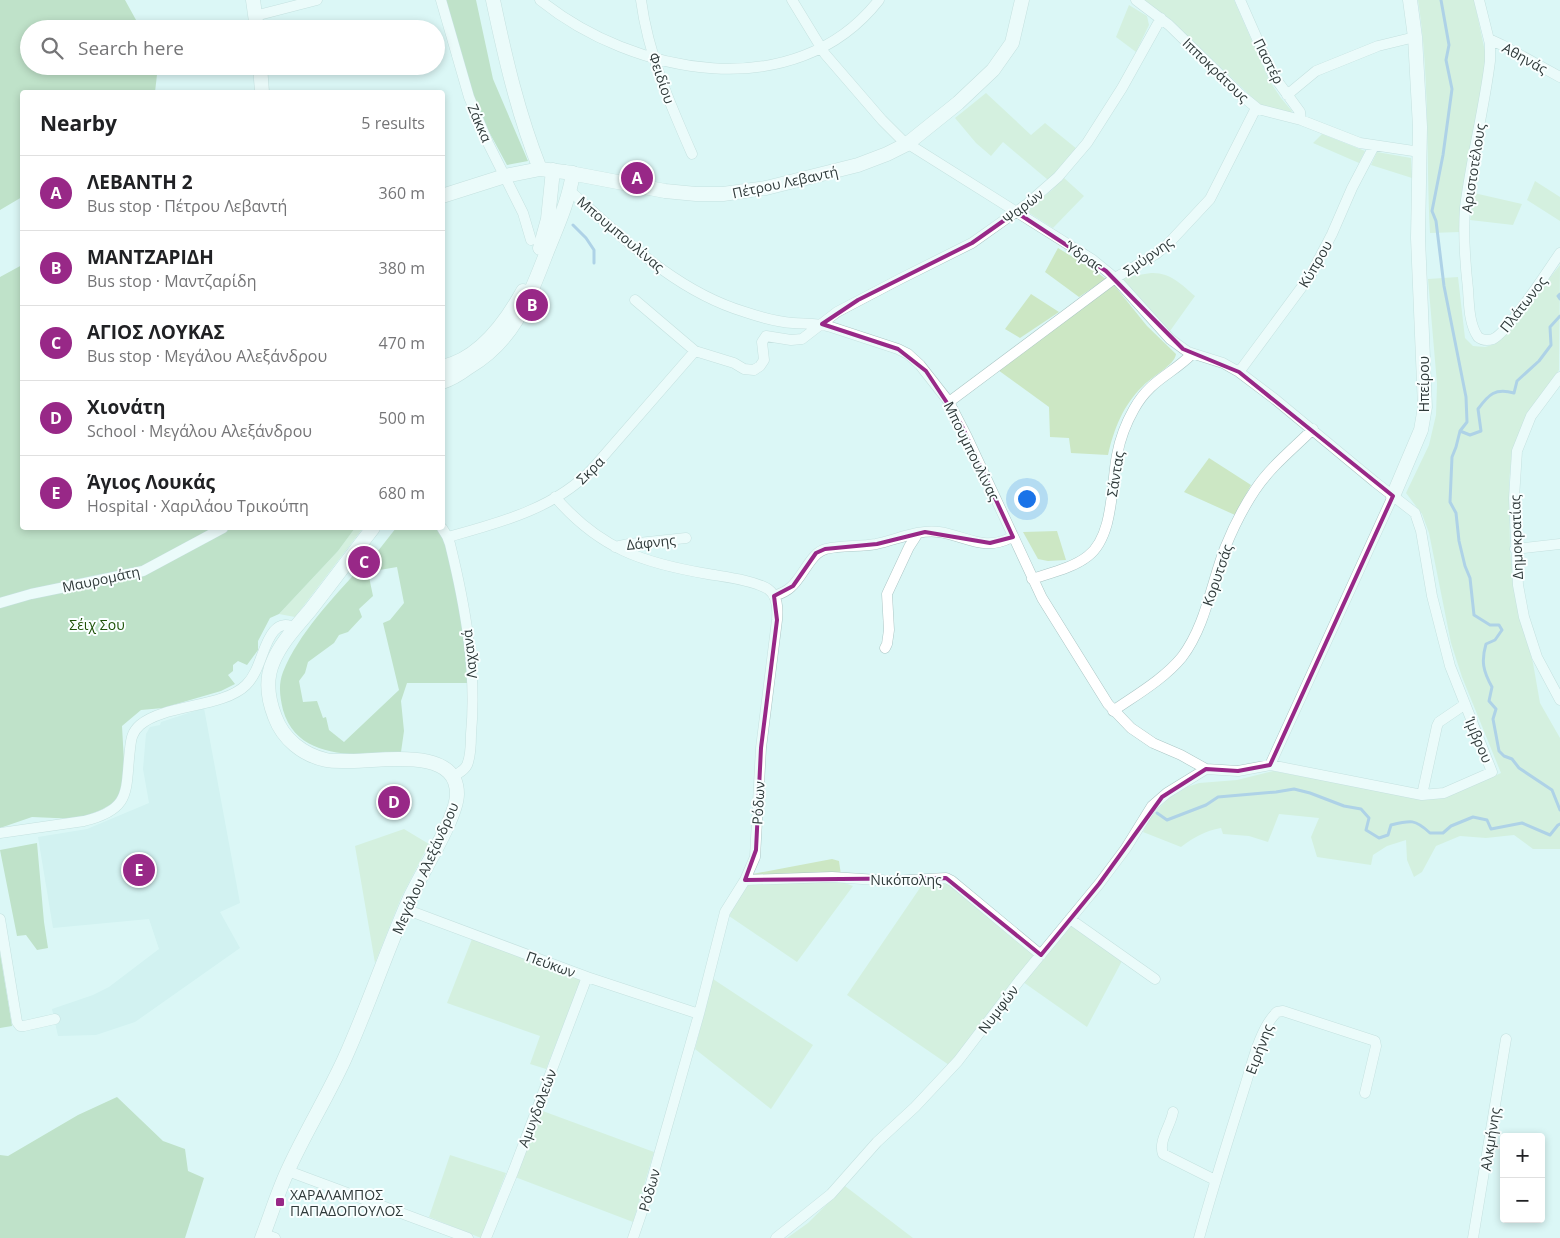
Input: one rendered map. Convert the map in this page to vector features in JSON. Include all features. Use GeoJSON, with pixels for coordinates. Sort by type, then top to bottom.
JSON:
{"type":"FeatureCollection","features":[{"type":"Feature","properties":{"kind":"street"},"geometry":{"type":"LineString","coordinates":[[253,0],[256,20]]}},
{"type":"Feature","properties":{"kind":"street"},"geometry":{"type":"LineString","coordinates":[[262,20],[317,0]]}},
{"type":"Feature","properties":{"kind":"street","name":"Ζάκκα"},"geometry":{"type":"LineString","coordinates":[[441,0],[468,97],[488,143],[523,213],[531,240]]}},
{"type":"Feature","properties":{"kind":"street"},"geometry":{"type":"LineString","coordinates":[[445,383],[449,367],[477,350],[508,316],[528,281],[548,219],[547,169],[530,145],[512,84],[493,0]]}},
{"type":"Feature","properties":{"kind":"street"},"geometry":{"type":"LineString","coordinates":[[540,0],[586,32],[613,45],[654,58],[688,65],[729,68],[750,68],[794,59],[821,48],[847,31],[879,0]]}},
{"type":"Feature","properties":{"kind":"street","name":"Φειδίου"},"geometry":{"type":"LineString","coordinates":[[641,0],[654,58],[662,83],[692,154]]}},
{"type":"Feature","properties":{"kind":"street","name":"Ύδρας"},"geometry":{"type":"LineString","coordinates":[[792,0],[821,48],[886,124],[907,144],[1093,260],[1115,278],[1163,333],[1183,350],[1240,372],[1393,496]]}},
{"type":"Feature","properties":{"kind":"street","name":"Πέτρου Λεβαντή"},"geometry":{"type":"LineString","coordinates":[[445,195],[505,176],[547,169],[665,190],[703,194],[736,193],[766,188],[842,170],[887,154],[907,144],[958,103],[994,70],[1012,43],[1022,0]]}},
{"type":"Feature","properties":{"kind":"street","name":"Ιπποκράτους"},"geometry":{"type":"LineString","coordinates":[[1136,0],[1161,18],[1256,108],[1302,120],[1345,139],[1374,146],[1420,152]]}},
{"type":"Feature","properties":{"kind":"street","name":"Παστέρ"},"geometry":{"type":"LineString","coordinates":[[1240,0],[1268,64],[1300,112],[1302,120]]}},
{"type":"Feature","properties":{"kind":"street","name":"Ηπείρου"},"geometry":{"type":"LineString","coordinates":[[1270,765],[1393,496],[1421,430],[1425,407],[1418,238],[1420,152],[1415,37],[1410,0]]}},
{"type":"Feature","properties":{"kind":"street","name":"Αριστοτέλους"},"geometry":{"type":"LineString","coordinates":[[1478,337],[1473,326],[1469,303],[1464,252],[1464,229],[1470,176],[1490,54],[1489,39],[1480,0]]}},
{"type":"Feature","properties":{"kind":"street","name":"Ψαρών"},"geometry":{"type":"LineString","coordinates":[[822,324],[832,315],[858,300],[972,243],[1016,212],[1048,186],[1087,144],[1122,88],[1161,18]]}},
{"type":"Feature","properties":{"kind":"street"},"geometry":{"type":"LineString","coordinates":[[1287,95],[1316,71],[1378,46],[1415,37]]}},
{"type":"Feature","properties":{"kind":"street","name":"Αθηνάς"},"geometry":{"type":"LineString","coordinates":[[1489,39],[1560,77]]}},
{"type":"Feature","properties":{"kind":"street"},"geometry":{"type":"LineString","coordinates":[[261,75],[262,90]]}},
{"type":"Feature","properties":{"kind":"street","name":"Σμύρνης"},"geometry":{"type":"LineString","coordinates":[[949,402],[1115,278],[1161,250],[1207,204],[1256,108]]}},
{"type":"Feature","properties":{"kind":"street","name":"Κύπρου"},"geometry":{"type":"LineString","coordinates":[[1240,372],[1310,276],[1374,146]]}},
{"type":"Feature","properties":{"kind":"street"},"geometry":{"type":"LineString","coordinates":[[449,367],[481,360],[500,343],[517,321],[535,285],[570,191],[573,173]]}},
{"type":"Feature","properties":{"kind":"street","name":"Μπουμπουλίνας"},"geometry":{"type":"LineString","coordinates":[[570,191],[647,258],[697,293],[724,306],[786,322],[822,324],[903,351],[926,371],[949,402],[964,430],[1012,537],[1046,606],[1085,669],[1114,711],[1142,736],[1206,770],[1238,771],[1270,765]]}},
{"type":"Feature","properties":{"kind":"street","name":"Πλάτωνος"},"geometry":{"type":"LineString","coordinates":[[1478,337],[1485,340],[1495,339],[1536,288],[1560,253]]}},
{"type":"Feature","properties":{"kind":"street"},"geometry":{"type":"LineString","coordinates":[[635,300],[695,351],[734,363],[744,369],[754,370],[764,360],[762,342],[766,336],[791,340],[802,339],[822,324]]}},
{"type":"Feature","properties":{"kind":"street","name":"Σκρα"},"geometry":{"type":"LineString","coordinates":[[448,537],[515,517],[555,497],[585,477],[695,351]]}},
{"type":"Feature","properties":{"kind":"street","name":"Σάντας"},"geometry":{"type":"LineString","coordinates":[[1032,579],[1075,564],[1088,557],[1096,548],[1102,538],[1108,519],[1118,453],[1130,417],[1138,402],[1152,384],[1192,354]]}},
{"type":"Feature","properties":{"kind":"street","name":"Δημοκρατίας"},"geometry":{"type":"LineString","coordinates":[[1560,377],[1531,416],[1517,451],[1514,498],[1518,586],[1524,617],[1537,657],[1560,700]]}},
{"type":"Feature","properties":{"kind":"street","name":"Κορυτσάς"},"geometry":{"type":"LineString","coordinates":[[1114,711],[1169,670],[1185,652],[1201,621],[1219,563],[1244,508],[1260,483],[1312,429]]}},
{"type":"Feature","properties":{"kind":"street","name":"Ίμβρου"},"geometry":{"type":"LineString","coordinates":[[1270,765],[1422,795],[1444,793],[1492,772],[1455,683],[1441,638],[1419,522],[1412,510],[1393,496]]}},
{"type":"Feature","properties":{"kind":"street"},"geometry":{"type":"LineString","coordinates":[[555,497],[585,526],[615,547],[641,559],[759,585],[768,589],[774,596],[793,586],[816,553],[821,550],[877,544],[918,533],[935,532],[977,542],[995,544],[1012,537]]}},
{"type":"Feature","properties":{"kind":"street","name":"Μαυρομάτη"},"geometry":{"type":"LineString","coordinates":[[0,603],[39,592],[143,571],[219,530]]}},
{"type":"Feature","properties":{"kind":"street"},"geometry":{"type":"LineString","coordinates":[[371,530],[294,630],[273,661],[269,674],[268,690],[273,712],[278,725],[287,737],[297,747],[315,757],[330,761],[425,760],[442,767],[452,777]]}},
{"type":"Feature","properties":{"kind":"street","name":"Λαχανά"},"geometry":{"type":"LineString","coordinates":[[443,530],[448,537],[464,607],[473,704],[468,760],[464,769],[452,777]]}},
{"type":"Feature","properties":{"kind":"street"},"geometry":{"type":"LineString","coordinates":[[885,648],[889,630],[887,594],[909,547],[918,533]]}},
{"type":"Feature","properties":{"kind":"street","name":"Δάφνης"},"geometry":{"type":"LineString","coordinates":[[615,547],[686,538]]}},
{"type":"Feature","properties":{"kind":"street"},"geometry":{"type":"LineString","coordinates":[[1515,548],[1560,544]]}},
{"type":"Feature","properties":{"kind":"street","name":"Ρόδων"},"geometry":{"type":"LineString","coordinates":[[633,1238],[647,1198],[699,1014],[725,912],[745,880],[753,863],[756,850],[761,748],[778,606],[774,596]]}},
{"type":"Feature","properties":{"kind":"street"},"geometry":{"type":"LineString","coordinates":[[0,833],[84,821],[98,817],[111,810],[118,804],[128,786],[131,736],[140,725],[163,714],[224,697],[245,686],[253,677],[275,630],[282,625],[291,626],[294,630]]}},
{"type":"Feature","properties":{"kind":"street"},"geometry":{"type":"LineString","coordinates":[[1422,795],[1436,726],[1464,705]]}},
{"type":"Feature","properties":{"kind":"street","name":"Νυμφών"},"geometry":{"type":"LineString","coordinates":[[776,1238],[824,1200],[877,1142],[934,1088],[966,1051],[1116,863],[1152,806],[1167,793],[1206,770]]}},
{"type":"Feature","properties":{"kind":"street","name":"Μεγάλου Αλεξάνδρου"},"geometry":{"type":"LineString","coordinates":[[267,1237],[288,1170],[334,1080],[356,1032],[405,909],[454,808],[457,794],[452,777]]}},
{"type":"Feature","properties":{"kind":"street","name":"Νικόπολης"},"geometry":{"type":"LineString","coordinates":[[745,880],[832,878],[893,881],[946,878],[1041,955]]}},
{"type":"Feature","properties":{"kind":"street","name":"Πεύκων"},"geometry":{"type":"LineString","coordinates":[[405,909],[587,977],[699,1014]]}},
{"type":"Feature","properties":{"kind":"street"},"geometry":{"type":"LineString","coordinates":[[0,919],[17,1022],[20,1026],[24,1026],[55,1019]]}},
{"type":"Feature","properties":{"kind":"street"},"geometry":{"type":"LineString","coordinates":[[1070,920],[1155,979]]}},
{"type":"Feature","properties":{"kind":"street","name":"Αμυγδαλεών"},"geometry":{"type":"LineString","coordinates":[[486,1238],[587,977]]}},
{"type":"Feature","properties":{"kind":"street","name":"Ειρήνης"},"geometry":{"type":"LineString","coordinates":[[1199,1238],[1215,1180],[1264,1031],[1277,1012],[1283,1011],[1375,1041],[1376,1046],[1364,1093]]}},
{"type":"Feature","properties":{"kind":"street","name":"Αλκμήνης"},"geometry":{"type":"LineString","coordinates":[[1473,1238],[1506,1039]]}},
{"type":"Feature","properties":{"kind":"street"},"geometry":{"type":"LineString","coordinates":[[1172,1112],[1172,1118],[1161,1147],[1163,1154],[1215,1180]]}},
{"type":"Feature","properties":{"kind":"street"},"geometry":{"type":"LineString","coordinates":[[288,1170],[468,1238]]}},
{"type":"Feature","properties":{"kind":"highlighted area"},"geometry":{"type":"Polygon","coordinates":[[[1016,212],[1106,271],[1183,349],[1239,372],[1393,496],[1270,765],[1238,771],[1206,769],[1162,797],[1099,884],[1041,955],[946,878],[745,880],[756,850],[761,748],[777,620],[774,596],[793,586],[816,553],[825,549],[877,544],[925,532],[990,543],[1013,537],[961,424],[926,371],[898,349],[822,324],[858,300],[972,243],[1016,212]]]}},
{"type":"Feature","properties":{"kind":"shaded area"},"geometry":{"type":"Polygon","coordinates":[[[204,708],[240,903],[220,912],[240,948],[135,1022],[96,1035],[58,1036],[52,1009],[93,995],[109,987],[159,949],[149,919],[53,928],[38,837],[87,829],[149,803],[143,769],[146,734],[150,727],[204,708]]]}},
{"type":"Feature","properties":{"kind":"green space"},"geometry":{"type":"Polygon","coordinates":[[[0,0],[125,0],[136,20],[20,20],[20,75],[157,75],[155,90],[20,90],[20,198],[0,210],[0,0]]]}},
{"type":"Feature","properties":{"kind":"green space"},"geometry":{"type":"Polygon","coordinates":[[[446,0],[476,0],[493,79],[528,161],[507,165],[469,95],[446,0]]]}},
{"type":"Feature","properties":{"kind":"green space"},"geometry":{"type":"Polygon","coordinates":[[[1143,0],[1234,0],[1269,80],[1292,111],[1291,113],[1262,106],[1258,103],[1176,25],[1143,0]]]}},
{"type":"Feature","properties":{"kind":"green space"},"geometry":{"type":"Polygon","coordinates":[[[1418,0],[1474,0],[1486,56],[1460,232],[1430,233],[1426,87],[1418,0]]]}},
{"type":"Feature","properties":{"kind":"green space"},"geometry":{"type":"Polygon","coordinates":[[[1129,5],[1147,16],[1149,25],[1136,52],[1116,37],[1129,5]]]}},
{"type":"Feature","properties":{"kind":"green space"},"geometry":{"type":"Polygon","coordinates":[[[986,93],[1031,135],[1045,123],[1077,149],[1048,180],[1003,142],[991,156],[976,143],[955,118],[986,93]]]}},
{"type":"Feature","properties":{"kind":"green space"},"geometry":{"type":"Polygon","coordinates":[[[1322,134],[1365,151],[1359,163],[1313,143],[1322,134]]]}},
{"type":"Feature","properties":{"kind":"green space"},"geometry":{"type":"Polygon","coordinates":[[[1377,152],[1411,158],[1412,178],[1371,165],[1377,152]]]}},
{"type":"Feature","properties":{"kind":"green space"},"geometry":{"type":"Polygon","coordinates":[[[1063,177],[1084,196],[1053,228],[1026,211],[1052,190],[1063,177]]]}},
{"type":"Feature","properties":{"kind":"green space"},"geometry":{"type":"Polygon","coordinates":[[[1535,181],[1560,197],[1560,221],[1527,200],[1535,181]]]}},
{"type":"Feature","properties":{"kind":"green space"},"geometry":{"type":"Polygon","coordinates":[[[1474,193],[1522,204],[1513,225],[1470,220],[1474,193]]]}},
{"type":"Feature","properties":{"kind":"green space"},"geometry":{"type":"Polygon","coordinates":[[[1058,248],[1106,279],[1079,297],[1045,272],[1058,248]]]}},
{"type":"Feature","properties":{"kind":"green space"},"geometry":{"type":"Polygon","coordinates":[[[1560,265],[1559,370],[1523,423],[1512,451],[1509,483],[1510,549],[1514,588],[1533,663],[1540,703],[1560,738],[1560,849],[1533,849],[1514,835],[1486,838],[1460,836],[1436,846],[1422,872],[1414,877],[1407,860],[1406,840],[1387,846],[1373,855],[1371,865],[1317,857],[1311,837],[1319,818],[1279,814],[1268,842],[1249,836],[1223,834],[1221,828],[1200,835],[1181,847],[1143,832],[1150,819],[1169,798],[1187,787],[1199,783],[1237,780],[1273,771],[1425,799],[1443,798],[1501,773],[1462,677],[1451,643],[1429,533],[1422,514],[1406,493],[1429,445],[1436,415],[1437,384],[1428,279],[1458,277],[1465,338],[1473,346],[1485,347],[1495,344],[1509,329],[1560,265]]]}},
{"type":"Feature","properties":{"kind":"green space","name":"Σέιχ Σου"},"geometry":{"type":"Polygon","coordinates":[[[20,266],[20,530],[354,530],[338,551],[279,614],[270,618],[258,641],[258,650],[247,665],[238,661],[233,665],[233,671],[228,675],[235,684],[221,691],[163,708],[141,710],[122,726],[125,780],[117,801],[78,819],[32,817],[0,828],[0,277],[20,266]]]}},
{"type":"Feature","properties":{"kind":"green space"},"geometry":{"type":"Polygon","coordinates":[[[1151,273],[1164,274],[1170,277],[1195,296],[1170,331],[1123,280],[1126,277],[1151,273]]]}},
{"type":"Feature","properties":{"kind":"green space"},"geometry":{"type":"Polygon","coordinates":[[[1114,285],[1147,326],[1176,354],[1175,358],[1147,382],[1130,401],[1116,427],[1108,455],[1071,453],[1069,438],[1050,437],[1049,407],[998,370],[1114,285]]]}},
{"type":"Feature","properties":{"kind":"green space"},"geometry":{"type":"Polygon","coordinates":[[[1031,294],[1059,312],[1020,338],[1005,329],[1031,294]]]}},
{"type":"Feature","properties":{"kind":"green space"},"geometry":{"type":"Polygon","coordinates":[[[1209,458],[1251,485],[1235,515],[1184,492],[1209,458]]]}},
{"type":"Feature","properties":{"kind":"green space"},"geometry":{"type":"Polygon","coordinates":[[[354,530],[361,530],[295,617],[279,614],[338,551],[354,530]]]}},
{"type":"Feature","properties":{"kind":"green space"},"geometry":{"type":"Polygon","coordinates":[[[394,530],[437,530],[444,540],[455,578],[468,683],[407,683],[401,701],[404,731],[401,752],[350,754],[332,752],[316,747],[302,739],[291,727],[283,710],[280,686],[281,677],[290,658],[317,617],[360,568],[367,565],[394,530]],[[397,567],[368,572],[373,596],[359,609],[362,617],[348,632],[339,635],[334,643],[308,662],[305,673],[299,681],[303,702],[317,701],[323,718],[326,717],[329,730],[344,742],[399,690],[383,623],[390,620],[404,603],[397,567]]]}},
{"type":"Feature","properties":{"kind":"green space"},"geometry":{"type":"Polygon","coordinates":[[[1057,531],[1066,560],[1048,561],[1038,559],[1023,532],[1057,531]]]}},
{"type":"Feature","properties":{"kind":"green space"},"geometry":{"type":"Polygon","coordinates":[[[404,829],[429,844],[401,898],[375,963],[355,846],[404,829]]]}},
{"type":"Feature","properties":{"kind":"green space"},"geometry":{"type":"Polygon","coordinates":[[[37,843],[48,948],[37,950],[26,935],[17,936],[0,850],[37,843]]]}},
{"type":"Feature","properties":{"kind":"green space"},"geometry":{"type":"Polygon","coordinates":[[[832,859],[839,861],[842,882],[853,886],[797,962],[729,916],[752,874],[832,859]]]}},
{"type":"Feature","properties":{"kind":"green space"},"geometry":{"type":"Polygon","coordinates":[[[940,881],[950,885],[1037,955],[949,1065],[847,995],[924,882],[940,881]]]}},
{"type":"Feature","properties":{"kind":"green space"},"geometry":{"type":"Polygon","coordinates":[[[1071,924],[1122,961],[1087,1027],[1023,982],[1071,924]]]}},
{"type":"Feature","properties":{"kind":"green space"},"geometry":{"type":"Polygon","coordinates":[[[472,939],[581,980],[546,1069],[530,1064],[540,1036],[447,1003],[472,939]]]}},
{"type":"Feature","properties":{"kind":"green space"},"geometry":{"type":"Polygon","coordinates":[[[0,953],[12,1026],[0,1028],[0,953]]]}},
{"type":"Feature","properties":{"kind":"green space"},"geometry":{"type":"Polygon","coordinates":[[[713,979],[813,1045],[771,1109],[695,1049],[713,979]]]}},
{"type":"Feature","properties":{"kind":"green space"},"geometry":{"type":"Polygon","coordinates":[[[117,1097],[163,1141],[185,1149],[188,1171],[204,1178],[185,1238],[0,1238],[0,1155],[8,1156],[78,1115],[117,1097]]]}},
{"type":"Feature","properties":{"kind":"green space"},"geometry":{"type":"Polygon","coordinates":[[[540,1110],[654,1152],[633,1222],[515,1177],[540,1110]]]}},
{"type":"Feature","properties":{"kind":"green space"},"geometry":{"type":"Polygon","coordinates":[[[450,1155],[506,1173],[481,1238],[429,1217],[450,1155]]]}},
{"type":"Feature","properties":{"kind":"green space"},"geometry":{"type":"Polygon","coordinates":[[[845,1186],[913,1238],[787,1238],[808,1223],[845,1186]]]}},
{"type":"Feature","properties":{"kind":"waterway"},"geometry":{"type":"LineString","coordinates":[[1441,0],[1449,45],[1446,60],[1452,89],[1443,155],[1432,211],[1436,221],[1444,286],[1466,397],[1467,422],[1460,431],[1452,457],[1450,502],[1456,513],[1459,541],[1470,578],[1474,615],[1490,625],[1499,625],[1502,630],[1495,640],[1486,644],[1483,661],[1492,687],[1489,701],[1496,709],[1493,719],[1499,751],[1504,756],[1512,759],[1519,768],[1552,790],[1560,810]]}},
{"type":"Feature","properties":{"kind":"waterway"},"geometry":{"type":"LineString","coordinates":[[573,225],[586,238],[594,250],[594,263]]}},
{"type":"Feature","properties":{"kind":"waterway"},"geometry":{"type":"LineString","coordinates":[[1560,294],[1558,296],[1560,299]]}},
{"type":"Feature","properties":{"kind":"waterway"},"geometry":{"type":"LineString","coordinates":[[1460,431],[1470,435],[1481,431],[1478,409],[1489,396],[1497,392],[1514,393],[1517,381],[1539,361],[1551,345],[1550,327],[1560,316]]}},
{"type":"Feature","properties":{"kind":"waterway"},"geometry":{"type":"LineString","coordinates":[[1157,813],[1167,820],[1206,805],[1218,797],[1294,789],[1344,806],[1361,809],[1369,818],[1366,830],[1379,838],[1388,835],[1391,825],[1403,822],[1416,823],[1430,833],[1443,833],[1451,826],[1473,817],[1487,820],[1491,829],[1522,823],[1550,835],[1560,824]]}},
{"type":"Feature","properties":{"kind":"place","name":"ΛΕΒΑΝΤΗ 2"},"geometry":{"type":"Point","coordinates":[637,178]}},
{"type":"Feature","properties":{"kind":"place","name":"ΜΑΝΤΖΑΡΙΔΗ"},"geometry":{"type":"Point","coordinates":[532,305]}},
{"type":"Feature","properties":{"kind":"place","name":"ΑΓΙΟΣ ΛΟΥΚΑΣ"},"geometry":{"type":"Point","coordinates":[364,562]}},
{"type":"Feature","properties":{"kind":"place","name":"Χιονάτη"},"geometry":{"type":"Point","coordinates":[394,802]}},
{"type":"Feature","properties":{"kind":"place","name":"Άγιος Λουκάς"},"geometry":{"type":"Point","coordinates":[139,870]}},
{"type":"Feature","properties":{"kind":"place","name":"ΧΑΡΑΛΑΜΠΟΣ ΠΑΠΑΔΟΠΟΥΛΟΣ"},"geometry":{"type":"Point","coordinates":[280,1202]}}]}
